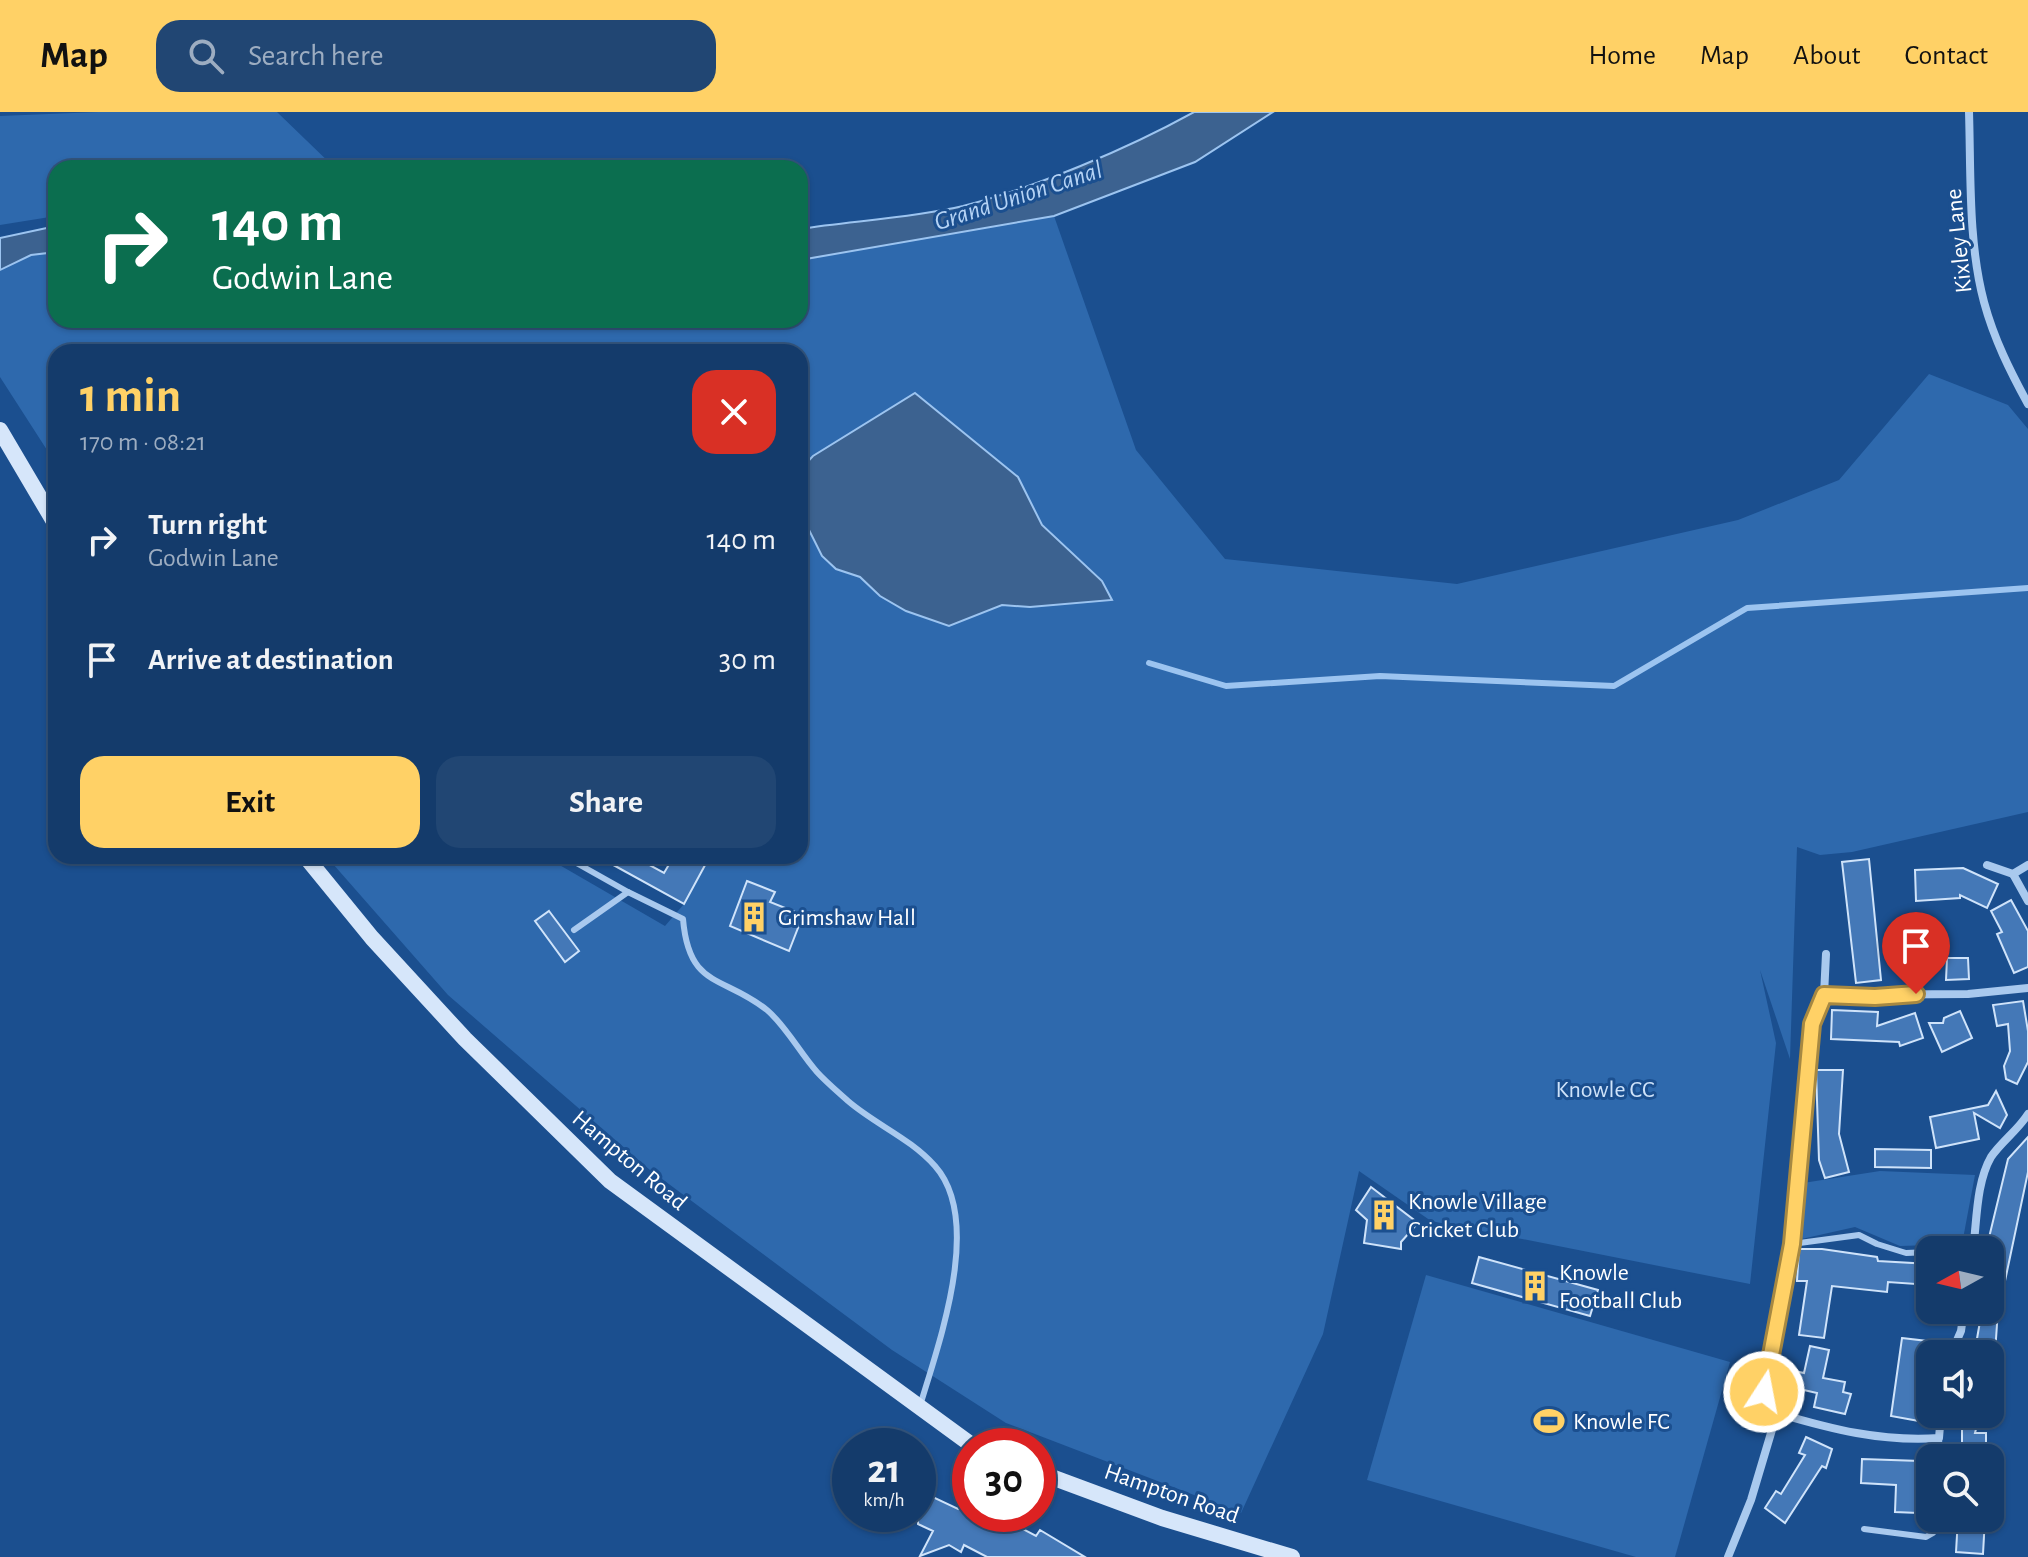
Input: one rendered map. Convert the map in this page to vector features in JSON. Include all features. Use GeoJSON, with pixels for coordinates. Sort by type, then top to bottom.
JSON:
{"type":"FeatureCollection","features":[{"type":"Feature","properties":{"kind":"street","name":"Kixley Lane"},"geometry":{"type":"LineString","coordinates":[[1969,112],[1973,227],[1983,300],[2003,358],[2028,404]]}},
{"type":"Feature","properties":{"kind":"street"},"geometry":{"type":"LineString","coordinates":[[0,430],[48,511]]}},
{"type":"Feature","properties":{"kind":"street","name":"Hampton Road"},"geometry":{"type":"LineString","coordinates":[[312,864],[372,938],[465,1039],[610,1181],[952,1432]]}},
{"type":"Feature","properties":{"kind":"street"},"geometry":{"type":"LineString","coordinates":[[1987,865],[2013,874],[2028,901]]}},
{"type":"Feature","properties":{"kind":"street"},"geometry":{"type":"LineString","coordinates":[[2013,874],[2028,865]]}},
{"type":"Feature","properties":{"kind":"street"},"geometry":{"type":"LineString","coordinates":[[1826,954],[1824,995],[1812,1024],[1792,1244],[1764,1392],[1777,1413],[1844,1433],[1939,1438],[1940,1428]]}},
{"type":"Feature","properties":{"kind":"street"},"geometry":{"type":"LineString","coordinates":[[1824,995],[1968,994],[2028,988]]}},
{"type":"Feature","properties":{"kind":"street"},"geometry":{"type":"LineString","coordinates":[[1975,1236],[1983,1177],[1992,1156],[2016,1133],[2028,1114]]}},
{"type":"Feature","properties":{"kind":"street"},"geometry":{"type":"LineString","coordinates":[[1728,1557],[1751,1500],[1777,1413]]}},
{"type":"Feature","properties":{"kind":"street","name":"Hampton Road"},"geometry":{"type":"LineString","coordinates":[[1056,1479],[1162,1518],[1292,1557]]}},
{"type":"Feature","properties":{"kind":"lane"},"geometry":{"type":"LineString","coordinates":[[578,864],[683,919],[692,961],[716,983],[768,1011],[819,1075],[860,1111],[914,1144],[938,1169],[949,1190],[956,1220],[954,1290],[919,1409]]}},
{"type":"Feature","properties":{"kind":"lane"},"geometry":{"type":"LineString","coordinates":[[574,930],[628,892]]}},
{"type":"Feature","properties":{"kind":"lane"},"geometry":{"type":"LineString","coordinates":[[1792,1244],[1859,1235],[1906,1253],[1916,1253]]}},
{"type":"Feature","properties":{"kind":"lane"},"geometry":{"type":"LineString","coordinates":[[1939,1438],[1939,1444]]}},
{"type":"Feature","properties":{"kind":"lane"},"geometry":{"type":"LineString","coordinates":[[1864,1529],[1926,1537],[1933,1532]]}},
{"type":"Feature","properties":{"kind":"green space"},"geometry":{"type":"Polygon","coordinates":[[[98,112],[277,112],[327,160],[48,160],[48,217],[0,225],[0,116],[98,112]]]}},
{"type":"Feature","properties":{"kind":"green space","name":"Knowle CC"},"geometry":{"type":"Polygon","coordinates":[[[1054,216],[1136,450],[1225,559],[1457,584],[1738,520],[1839,480],[1929,374],[2008,405],[2028,429],[2028,812],[1852,852],[1820,855],[1797,847],[1790,1059],[1760,970],[1776,1043],[1750,1284],[1431,1221],[1359,1171],[1323,1334],[1241,1513],[1056,1442],[1056,1428],[1019,1428],[1006,1423],[892,1350],[650,1170],[448,995],[333,864],[558,864],[665,926],[684,904],[706,864],[808,864],[808,344],[48,344],[48,452],[0,377],[0,270],[31,255],[48,253],[48,328],[808,328],[808,259],[1054,216]]]}},
{"type":"Feature","properties":{"kind":"green space"},"geometry":{"type":"Polygon","coordinates":[[[1880,1171],[1975,1175],[1964,1236],[1916,1236],[1916,1245],[1900,1246],[1855,1227],[1797,1240],[1803,1183],[1880,1171]]]}},
{"type":"Feature","properties":{"kind":"green space","name":"Knowle FC"},"geometry":{"type":"Polygon","coordinates":[[[1426,1275],[1730,1362],[1675,1557],[1636,1557],[1367,1480],[1426,1275]]]}},
{"type":"Feature","properties":{"kind":"water","name":"Grand Union Canal"},"geometry":{"type":"Polygon","coordinates":[[[1194,112],[1273,112],[1195,162],[1054,216],[808,259],[808,228],[963,206],[1081,166],[1194,112]]]}},
{"type":"Feature","properties":{"kind":"water"},"geometry":{"type":"Polygon","coordinates":[[[48,228],[48,253],[31,255],[0,270],[0,238],[48,228]]]}},
{"type":"Feature","properties":{"kind":"water"},"geometry":{"type":"Polygon","coordinates":[[[915,393],[1018,477],[1042,525],[1102,581],[1112,600],[1030,607],[1002,605],[949,626],[906,611],[880,596],[860,577],[836,569],[822,556],[808,528],[808,461],[915,393]]]}},
{"type":"Feature","properties":{"kind":"building"},"geometry":{"type":"Polygon","coordinates":[[[1869,859],[1881,980],[1856,983],[1842,862],[1869,859]]]}},
{"type":"Feature","properties":{"kind":"building"},"geometry":{"type":"Polygon","coordinates":[[[612,864],[648,864],[664,873],[669,864],[706,864],[684,904],[612,864]]]}},
{"type":"Feature","properties":{"kind":"building"},"geometry":{"type":"Polygon","coordinates":[[[1963,868],[1998,884],[1987,908],[1960,895],[1960,898],[1916,901],[1915,870],[1963,868]]]}},
{"type":"Feature","properties":{"kind":"building","name":"Grimshaw Hall"},"geometry":{"type":"Polygon","coordinates":[[[747,881],[775,892],[770,902],[803,915],[789,951],[730,926],[747,881]]]}},
{"type":"Feature","properties":{"kind":"building"},"geometry":{"type":"Polygon","coordinates":[[[2011,900],[2028,931],[2028,967],[2014,973],[1997,934],[2002,932],[1991,911],[2011,900]]]}},
{"type":"Feature","properties":{"kind":"building"},"geometry":{"type":"Polygon","coordinates":[[[549,911],[579,951],[565,962],[535,921],[549,911]]]}},
{"type":"Feature","properties":{"kind":"building"},"geometry":{"type":"Polygon","coordinates":[[[1947,958],[1968,958],[1969,979],[1946,980],[1947,958]]]}},
{"type":"Feature","properties":{"kind":"building"},"geometry":{"type":"Polygon","coordinates":[[[2023,1001],[2028,1031],[2028,1062],[2017,1084],[2006,1079],[2004,1066],[2010,1051],[2008,1024],[1997,1026],[1993,1005],[2023,1001]]]}},
{"type":"Feature","properties":{"kind":"building"},"geometry":{"type":"Polygon","coordinates":[[[1832,1010],[1878,1012],[1877,1026],[1915,1013],[1923,1038],[1900,1046],[1899,1042],[1831,1039],[1832,1010]]]}},
{"type":"Feature","properties":{"kind":"building"},"geometry":{"type":"Polygon","coordinates":[[[1960,1011],[1972,1038],[1942,1052],[1929,1023],[1943,1023],[1944,1018],[1960,1011]]]}},
{"type":"Feature","properties":{"kind":"building"},"geometry":{"type":"Polygon","coordinates":[[[1816,1070],[1843,1070],[1839,1134],[1849,1172],[1825,1178],[1819,1160],[1816,1070]]]}},
{"type":"Feature","properties":{"kind":"building"},"geometry":{"type":"Polygon","coordinates":[[[1996,1091],[2007,1115],[2000,1128],[1974,1113],[1979,1139],[1936,1148],[1930,1117],[1988,1105],[1996,1091]]]}},
{"type":"Feature","properties":{"kind":"building"},"geometry":{"type":"Polygon","coordinates":[[[2028,1137],[2028,1172],[2005,1281],[2004,1236],[1989,1236],[2008,1159],[2028,1137]]]}},
{"type":"Feature","properties":{"kind":"building"},"geometry":{"type":"Polygon","coordinates":[[[1875,1149],[1931,1150],[1931,1168],[1875,1167],[1875,1149]]]}},
{"type":"Feature","properties":{"kind":"building","name":"Knowle Village Cricket Club"},"geometry":{"type":"Polygon","coordinates":[[[1371,1187],[1418,1223],[1401,1242],[1401,1249],[1364,1243],[1367,1220],[1356,1210],[1371,1187]]]}},
{"type":"Feature","properties":{"kind":"building"},"geometry":{"type":"Polygon","coordinates":[[[1799,1249],[1822,1249],[1877,1257],[1878,1261],[1916,1263],[1916,1284],[1888,1282],[1887,1292],[1832,1286],[1824,1338],[1799,1335],[1807,1281],[1797,1281],[1799,1249]]]}},
{"type":"Feature","properties":{"kind":"building","name":"Knowle Football Club"},"geometry":{"type":"Polygon","coordinates":[[[1479,1257],[1598,1290],[1590,1316],[1472,1283],[1479,1257]]]}},
{"type":"Feature","properties":{"kind":"building"},"geometry":{"type":"Polygon","coordinates":[[[1980,1324],[1997,1324],[1996,1340],[1977,1340],[1980,1324]]]}},
{"type":"Feature","properties":{"kind":"building"},"geometry":{"type":"Polygon","coordinates":[[[1902,1338],[1919,1340],[1916,1340],[1916,1420],[1891,1416],[1902,1338]]]}},
{"type":"Feature","properties":{"kind":"building"},"geometry":{"type":"Polygon","coordinates":[[[1810,1346],[1829,1350],[1823,1378],[1845,1382],[1843,1392],[1851,1394],[1845,1414],[1814,1407],[1817,1393],[1773,1383],[1776,1367],[1804,1373],[1810,1346]]]}},
{"type":"Feature","properties":{"kind":"building"},"geometry":{"type":"Polygon","coordinates":[[[1962,1428],[1976,1428],[1975,1433],[1986,1433],[1986,1444],[1962,1444],[1962,1428]]]}},
{"type":"Feature","properties":{"kind":"building"},"geometry":{"type":"Polygon","coordinates":[[[1806,1437],[1832,1449],[1826,1468],[1822,1466],[1785,1523],[1765,1508],[1776,1491],[1781,1494],[1805,1455],[1799,1453],[1806,1437]]]}},
{"type":"Feature","properties":{"kind":"building"},"geometry":{"type":"Polygon","coordinates":[[[1862,1459],[1916,1461],[1916,1513],[1895,1512],[1896,1485],[1861,1483],[1862,1459]]]}},
{"type":"Feature","properties":{"kind":"building"},"geometry":{"type":"Polygon","coordinates":[[[936,1499],[952,1506],[952,1532],[1029,1532],[1036,1536],[1043,1532],[1085,1557],[987,1557],[964,1545],[961,1552],[949,1545],[920,1556],[932,1532],[936,1532],[936,1499]]]}},
{"type":"Feature","properties":{"kind":"building"},"geometry":{"type":"Polygon","coordinates":[[[1957,1532],[1984,1532],[1983,1554],[1956,1552],[1957,1532]]]}},
{"type":"Feature","properties":{"kind":"waterway"},"geometry":{"type":"LineString","coordinates":[[1149,663],[1226,686],[1380,676],[1614,686],[1747,608],[2028,588]]}},
{"type":"Feature","properties":{"kind":"place","name":"Grimshaw Hall"},"geometry":{"type":"Point","coordinates":[754,917]}},
{"type":"Feature","properties":{"kind":"place","name":"Knowle Village Cricket Club"},"geometry":{"type":"Point","coordinates":[1384,1215]}},
{"type":"Feature","properties":{"kind":"place","name":"Knowle Football Club"},"geometry":{"type":"Point","coordinates":[1535,1286]}},
{"type":"Feature","properties":{"kind":"place","name":"Knowle FC"},"geometry":{"type":"Point","coordinates":[1549,1421]}},
{"type":"Feature","properties":{"kind":"route"},"geometry":{"type":"LineString","coordinates":[[1764,1392],[1792,1244],[1812,1024],[1824,995],[1875,997],[1916,994]]}}]}
